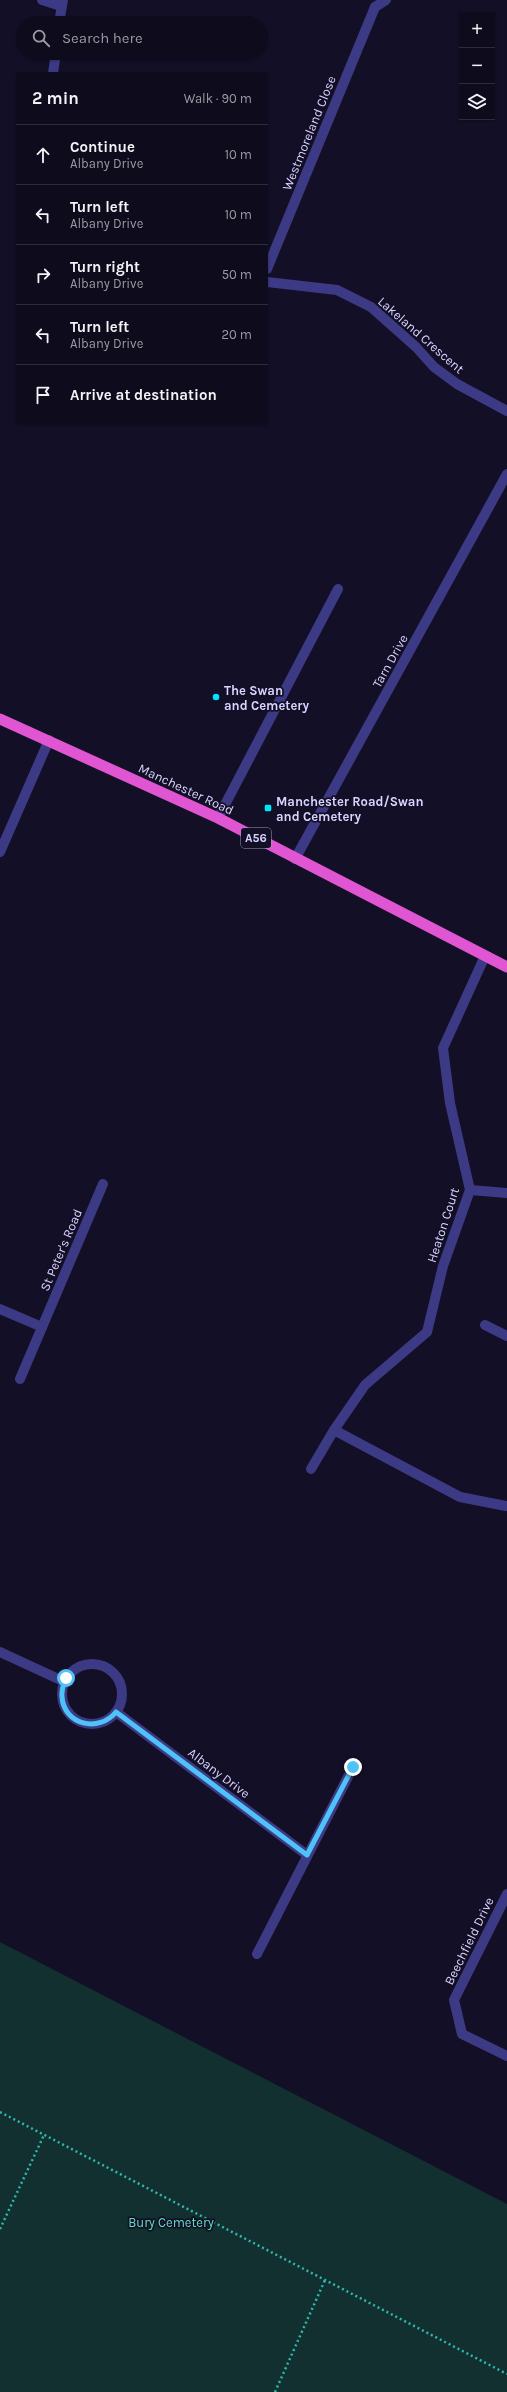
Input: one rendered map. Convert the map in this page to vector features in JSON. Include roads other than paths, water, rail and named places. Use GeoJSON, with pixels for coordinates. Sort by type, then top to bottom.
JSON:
{"type":"FeatureCollection","features":[{"type":"Feature","properties":{"kind":"highway","name":"Manchester Road"},"geometry":{"type":"LineString","coordinates":[[0,719],[218,818],[295,860],[507,967]]}},
{"type":"Feature","properties":{"kind":"street"},"geometry":{"type":"LineString","coordinates":[[42,0],[62,3],[60,16]]}},
{"type":"Feature","properties":{"kind":"street","name":"Westmoreland Close"},"geometry":{"type":"LineString","coordinates":[[268,267],[375,7],[386,0]]}},
{"type":"Feature","properties":{"kind":"street"},"geometry":{"type":"LineString","coordinates":[[53,72],[55,60]]}},
{"type":"Feature","properties":{"kind":"street","name":"Lakeland Crescent"},"geometry":{"type":"LineString","coordinates":[[268,282],[337,290],[371,307],[416,347],[434,367],[457,384],[507,411]]}},
{"type":"Feature","properties":{"kind":"street","name":"Tarn Drive"},"geometry":{"type":"LineString","coordinates":[[295,860],[507,474]]}},
{"type":"Feature","properties":{"kind":"street"},"geometry":{"type":"LineString","coordinates":[[218,818],[338,589]]}},
{"type":"Feature","properties":{"kind":"street"},"geometry":{"type":"LineString","coordinates":[[0,852],[49,740]]}},
{"type":"Feature","properties":{"kind":"street","name":"Heaton Court"},"geometry":{"type":"LineString","coordinates":[[311,1469],[334,1430],[365,1385],[426,1332],[443,1266],[470,1190],[450,1103],[443,1048],[485,956]]}},
{"type":"Feature","properties":{"kind":"street","name":"St Peter's Road"},"geometry":{"type":"LineString","coordinates":[[20,1379],[103,1184]]}},
{"type":"Feature","properties":{"kind":"street"},"geometry":{"type":"LineString","coordinates":[[470,1190],[507,1193]]}},
{"type":"Feature","properties":{"kind":"street"},"geometry":{"type":"LineString","coordinates":[[0,1309],[42,1327]]}},
{"type":"Feature","properties":{"kind":"street"},"geometry":{"type":"LineString","coordinates":[[485,1325],[507,1336]]}},
{"type":"Feature","properties":{"kind":"street"},"geometry":{"type":"LineString","coordinates":[[334,1430],[460,1497],[506,1506]]}},
{"type":"Feature","properties":{"kind":"street"},"geometry":{"type":"LineString","coordinates":[[0,1652],[65,1682]]}},
{"type":"Feature","properties":{"kind":"street"},"geometry":{"type":"LineString","coordinates":[[93,1664],[103,1666],[119,1679],[122,1689],[122,1699],[116,1712],[104,1722],[95,1725],[76,1720],[64,1706],[62,1696],[65,1682],[73,1670],[82,1665],[93,1664]]}},
{"type":"Feature","properties":{"kind":"street","name":"Albany Drive"},"geometry":{"type":"LineString","coordinates":[[116,1712],[307,1855]]}},
{"type":"Feature","properties":{"kind":"street"},"geometry":{"type":"LineString","coordinates":[[257,1954],[353,1767]]}},
{"type":"Feature","properties":{"kind":"street","name":"Beechfield Drive"},"geometry":{"type":"LineString","coordinates":[[507,1894],[454,2000],[462,2034],[507,2056]]}},
{"type":"Feature","properties":{"kind":"place","name":"The Swan and Cemetery"},"geometry":{"type":"Point","coordinates":[216,697]}},
{"type":"Feature","properties":{"kind":"place","name":"Manchester Road/Swan and Cemetery"},"geometry":{"type":"Point","coordinates":[268,808]}},
{"type":"Feature","properties":{"kind":"park label","name":"Bury Cemetery"},"geometry":{"type":"Point","coordinates":[171,2222]}}]}
